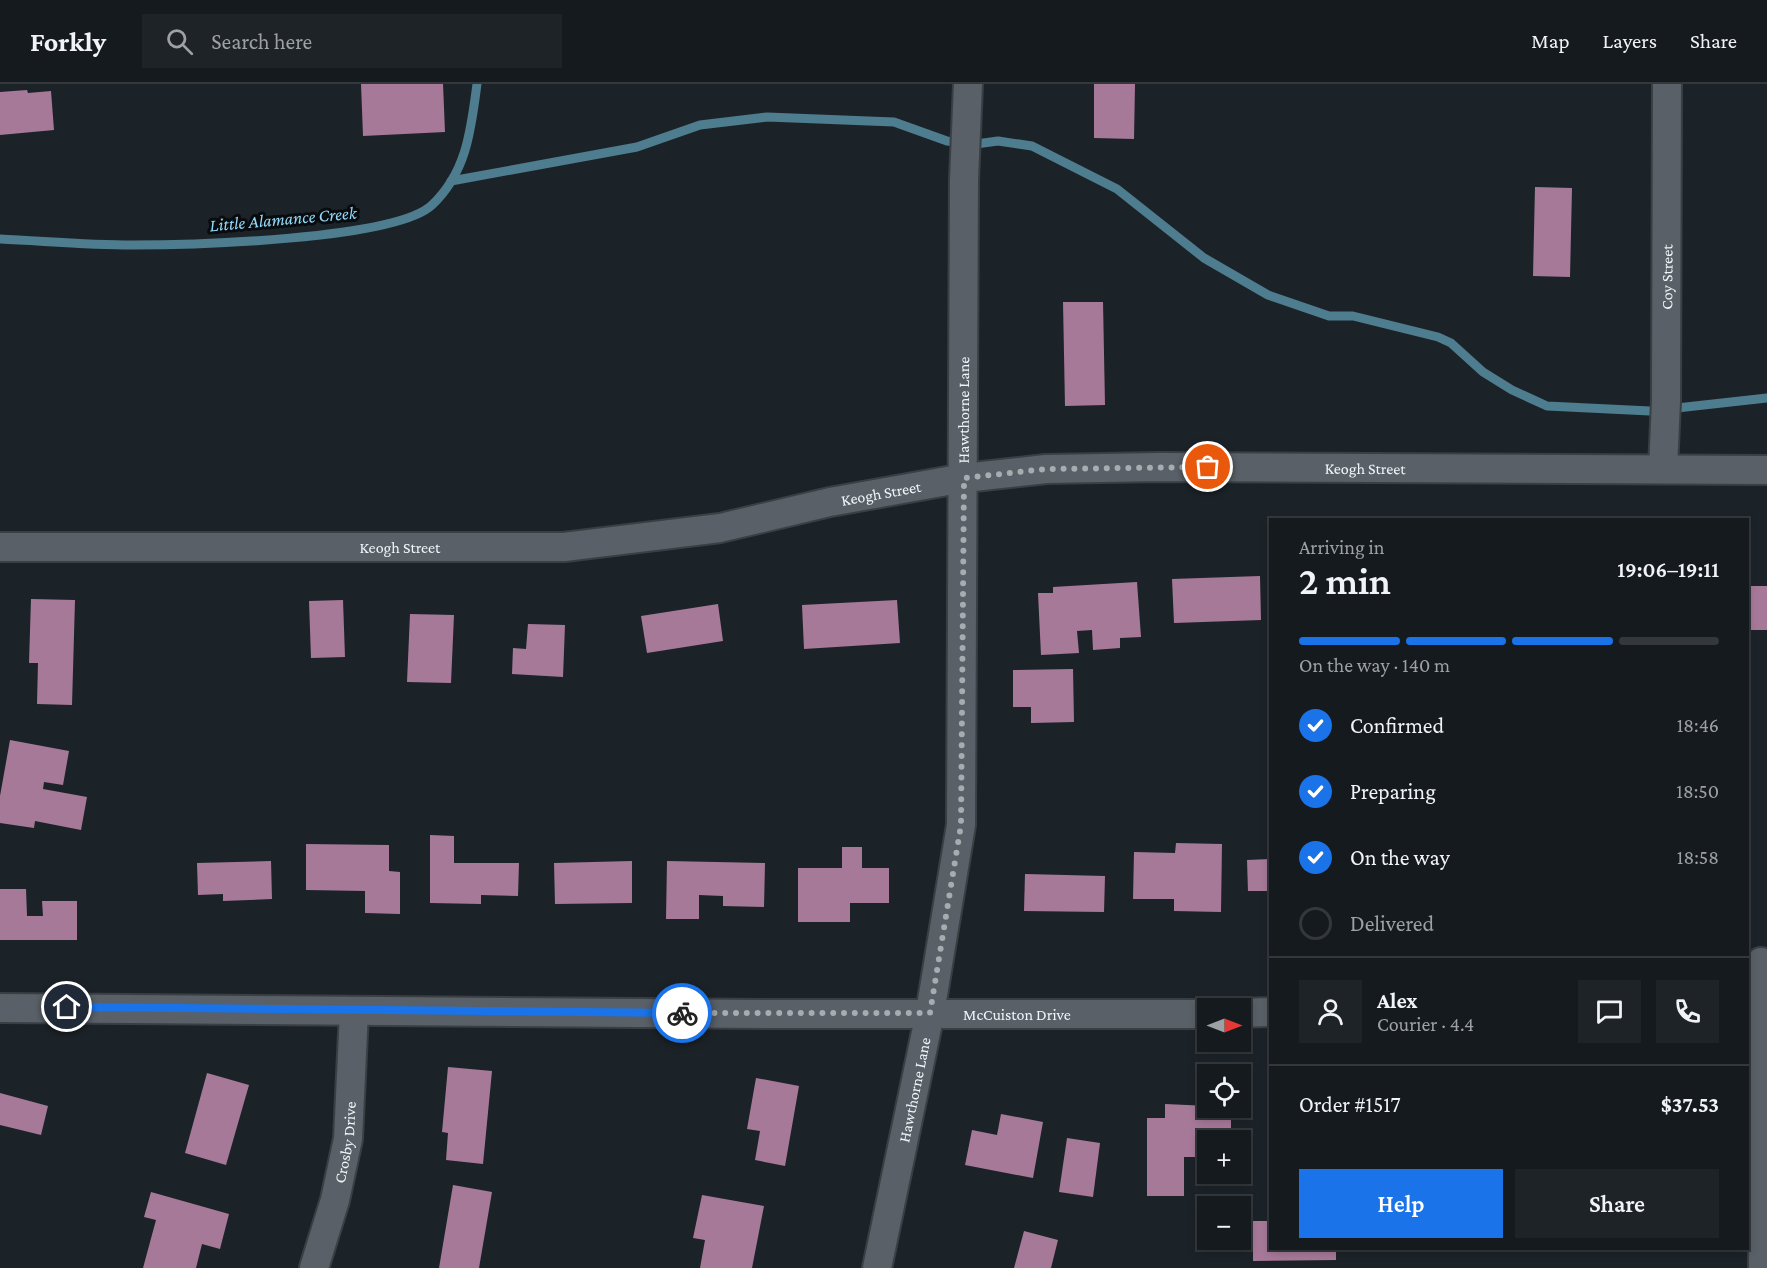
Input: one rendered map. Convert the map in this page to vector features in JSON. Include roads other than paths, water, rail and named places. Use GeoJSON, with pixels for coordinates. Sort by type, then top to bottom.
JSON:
{"type":"FeatureCollection","features":[{"type":"Feature","properties":{"kind":"street","name":"Hawthorne Lane"},"geometry":{"type":"LineString","coordinates":[[877,1268],[930,1013],[961,825],[964,192],[968,84]]}},
{"type":"Feature","properties":{"kind":"street","name":"Coy Street"},"geometry":{"type":"LineString","coordinates":[[1663,470],[1666,389],[1667,84]]}},
{"type":"Feature","properties":{"kind":"street","name":"Keogh Street"},"geometry":{"type":"LineString","coordinates":[[0,547],[564,547],[720,528],[830,502],[964,478],[1046,469],[1160,467],[1767,470]]}},
{"type":"Feature","properties":{"kind":"street"},"geometry":{"type":"LineString","coordinates":[[1758,962],[1764,1100],[1763,1268]]}},
{"type":"Feature","properties":{"kind":"street","name":"McCuiston Drive"},"geometry":{"type":"LineString","coordinates":[[0,1008],[767,1014],[1197,1014]]}},
{"type":"Feature","properties":{"kind":"street","name":"Crosby Drive"},"geometry":{"type":"LineString","coordinates":[[315,1268],[335,1200],[348,1139],[354,1011]]}},
{"type":"Feature","properties":{"kind":"street"},"geometry":{"type":"LineString","coordinates":[[1251,1013],[1269,1012]]}},
{"type":"Feature","properties":{"kind":"waterway","name":"Little Alamance Creek"},"geometry":{"type":"LineString","coordinates":[[0,239],[132,245],[242,242],[336,233],[378,226],[411,217],[432,205],[444,192],[460,164],[469,133],[477,84]]}},
{"type":"Feature","properties":{"kind":"waterway"},"geometry":{"type":"LineString","coordinates":[[451,181],[637,147],[700,125],[767,117],[894,122],[947,141],[976,144],[998,141],[1032,146],[1117,189],[1204,258],[1268,295],[1329,316],[1353,316],[1438,337],[1451,343],[1483,372],[1512,390],[1547,406],[1650,411],[1767,398]]}}]}
